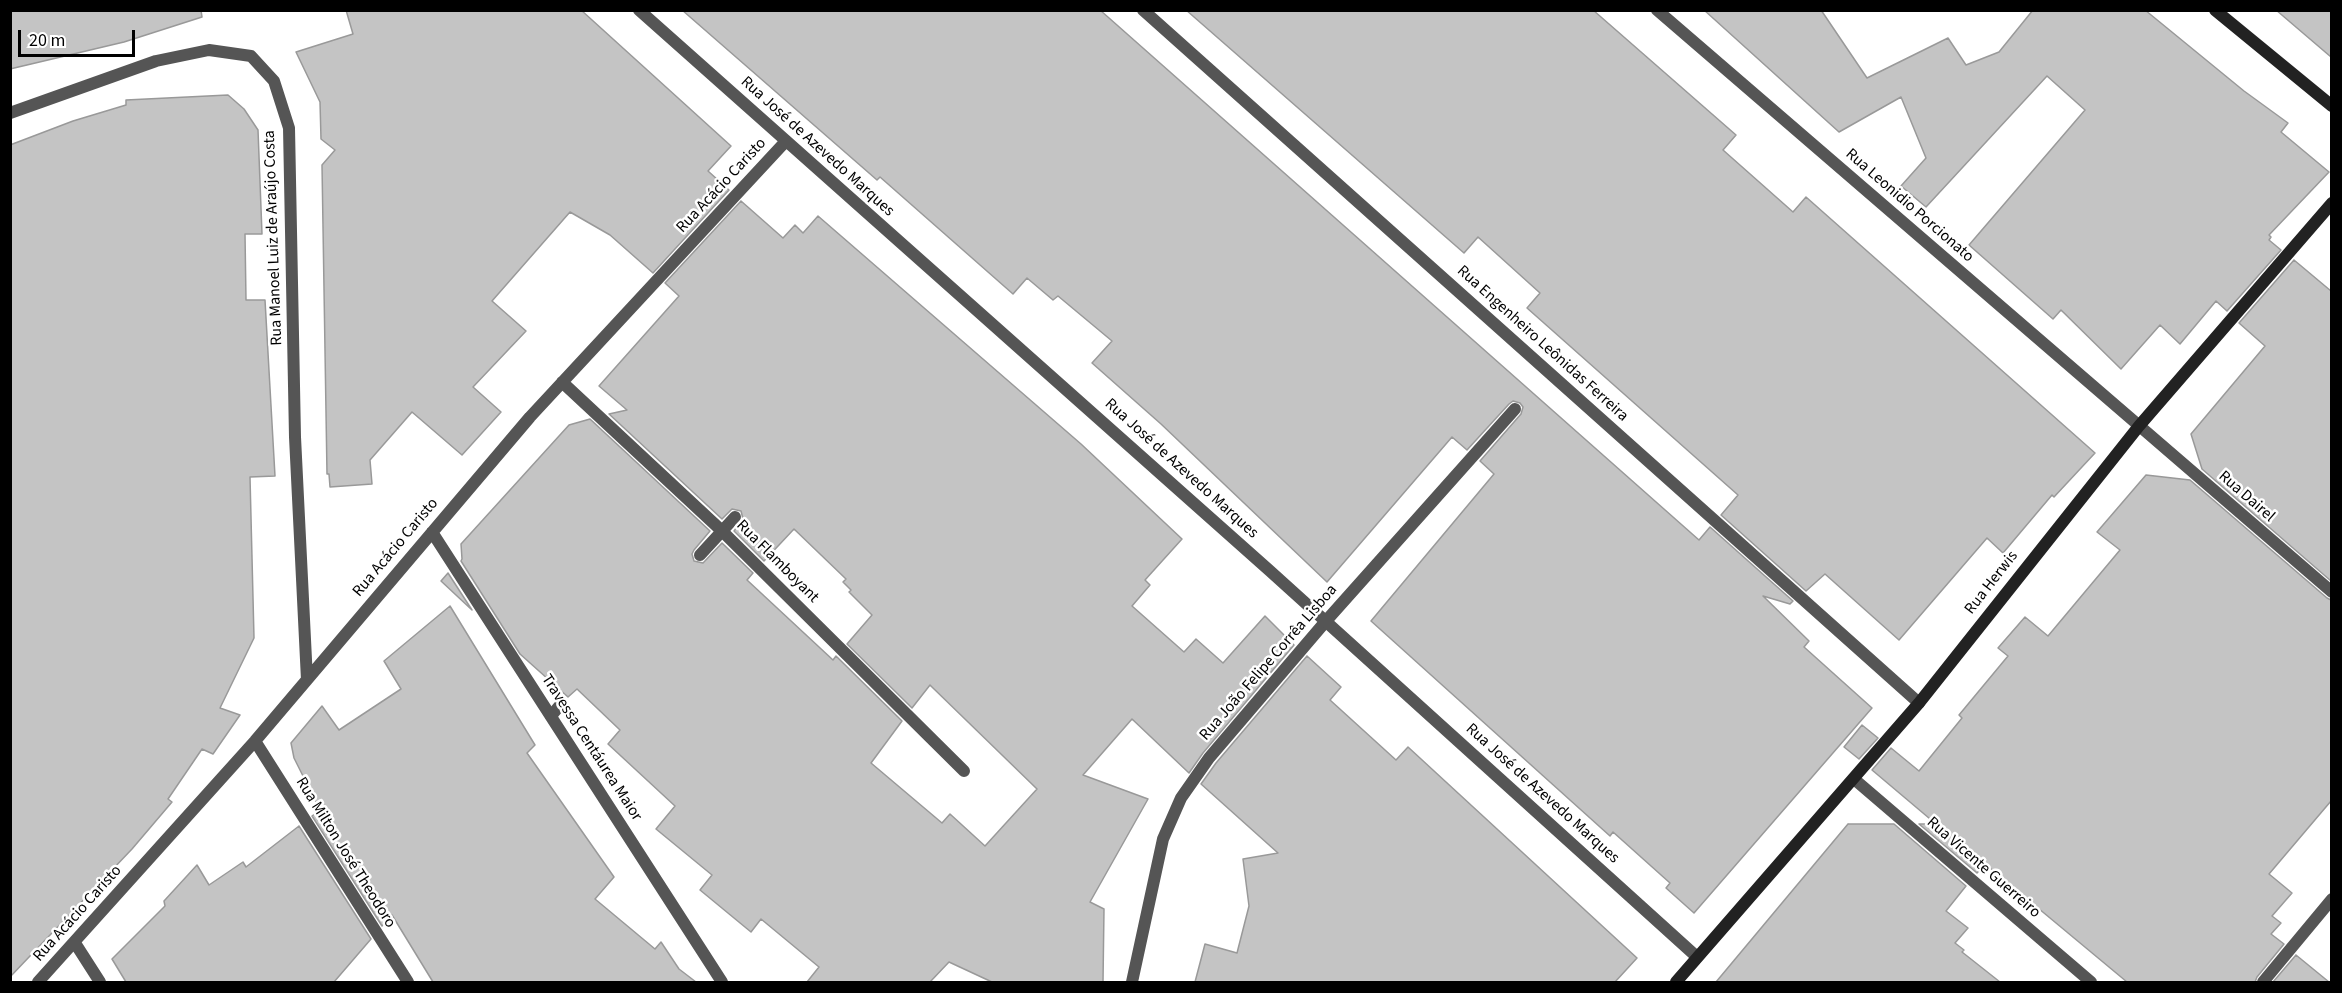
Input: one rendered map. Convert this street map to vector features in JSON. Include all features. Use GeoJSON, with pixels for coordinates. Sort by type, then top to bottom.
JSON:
{"type":"FeatureCollection","features":[{"type":"Feature","properties":{"kind":"main road"},"geometry":{"type":"LineString","coordinates":[[2215,10],[2331,106]]}},
{"type":"Feature","properties":{"kind":"main road","name":"Rua Herwis"},"geometry":{"type":"LineString","coordinates":[[1676,982],[1919,703],[2139,426],[2331,203]]}},
{"type":"Feature","properties":{"kind":"street","name":"Rua José de Azevedo Marques"},"geometry":{"type":"LineString","coordinates":[[639,10],[1326,621],[1697,957]]}},
{"type":"Feature","properties":{"kind":"street","name":"Rua Engenheiro Leônidas Ferreira"},"geometry":{"type":"LineString","coordinates":[[1143,10],[1919,703]]}},
{"type":"Feature","properties":{"kind":"street","name":"Rua Leonidio Porcionato"},"geometry":{"type":"LineString","coordinates":[[1658,10],[2139,426]]}},
{"type":"Feature","properties":{"kind":"street","name":"Rua Manoel Luiz de Araújo Costa"},"geometry":{"type":"LineString","coordinates":[[10,112],[156,61],[208,50],[251,56],[274,81],[289,128],[296,437],[307,680]]}},
{"type":"Feature","properties":{"kind":"street","name":"Rua Acácio Caristo"},"geometry":{"type":"LineString","coordinates":[[38,982],[255,741],[562,382],[786,141]]}},
{"type":"Feature","properties":{"kind":"street","name":"Rua Flamboyant"},"geometry":{"type":"LineString","coordinates":[[562,382],[722,531],[964,771]]}},
{"type":"Feature","properties":{"kind":"street","name":"Rua João Felipe Corrêa Lisboa"},"geometry":{"type":"LineString","coordinates":[[1132,982],[1163,839],[1181,798],[1209,758],[1326,621],[1515,409]]}},
{"type":"Feature","properties":{"kind":"street","name":"Rua Dairel"},"geometry":{"type":"LineString","coordinates":[[2139,426],[2331,592]]}},
{"type":"Feature","properties":{"kind":"street"},"geometry":{"type":"LineString","coordinates":[[700,555],[735,517]]}},
{"type":"Feature","properties":{"kind":"street","name":"Travessa Centáurea Maior"},"geometry":{"type":"LineString","coordinates":[[432,532],[722,982]]}},
{"type":"Feature","properties":{"kind":"street"},"geometry":{"type":"LineString","coordinates":[[550,716],[561,704]]}},
{"type":"Feature","properties":{"kind":"street","name":"Rua Milton José Theodoro"},"geometry":{"type":"LineString","coordinates":[[255,741],[408,982]]}},
{"type":"Feature","properties":{"kind":"street","name":"Rua Vicente Guerreiro"},"geometry":{"type":"LineString","coordinates":[[1854,779],[2091,982]]}},
{"type":"Feature","properties":{"kind":"street"},"geometry":{"type":"LineString","coordinates":[[2263,982],[2331,899]]}},
{"type":"Feature","properties":{"kind":"street"},"geometry":{"type":"LineString","coordinates":[[75,943],[100,982]]}},
{"type":"Feature","properties":{"kind":"building"},"geometry":{"type":"Polygon","coordinates":[[[10,10],[201,10],[202,17],[124,42],[10,69],[10,10]]]}},
{"type":"Feature","properties":{"kind":"building"},"geometry":{"type":"Polygon","coordinates":[[[346,10],[581,10],[731,146],[708,171],[729,190],[653,273],[610,235],[570,212],[492,301],[526,331],[473,387],[501,412],[462,455],[412,412],[370,460],[372,484],[330,487],[329,474],[327,474],[322,165],[335,150],[321,139],[320,102],[296,52],[353,34],[346,10]]]}},
{"type":"Feature","properties":{"kind":"building"},"geometry":{"type":"Polygon","coordinates":[[[682,10],[1100,10],[1699,540],[1710,527],[1793,601],[1790,604],[1763,596],[1809,641],[1804,647],[1872,708],[1694,913],[1666,888],[1670,883],[1613,832],[1610,836],[1371,621],[1494,474],[1480,461],[1521,414],[1523,407],[1520,403],[1513,401],[1509,404],[1467,450],[1452,437],[1327,582],[1161,424],[1092,363],[1112,341],[1058,296],[1053,300],[1027,278],[1013,294],[880,177],[877,180],[682,10]]]}},
{"type":"Feature","properties":{"kind":"building"},"geometry":{"type":"Polygon","coordinates":[[[1186,10],[1593,10],[1736,135],[1723,150],[1793,212],[1806,197],[2095,453],[2054,497],[2052,495],[2003,553],[1987,538],[1899,640],[1825,574],[1806,591],[1721,515],[1738,495],[1527,308],[1540,293],[1478,237],[1464,253],[1186,10]]]}},
{"type":"Feature","properties":{"kind":"building"},"geometry":{"type":"Polygon","coordinates":[[[1704,10],[1821,10],[1867,78],[1948,38],[1966,65],[1999,52],[2033,10],[2145,10],[2244,91],[2288,123],[2281,132],[2329,172],[2269,235],[2271,237],[2269,240],[2281,250],[2227,311],[2216,301],[2180,344],[2160,325],[2121,369],[2061,310],[2053,319],[1969,245],[2085,110],[2047,76],[1926,207],[1901,186],[1926,158],[1901,97],[1839,132],[1704,10]]]}},
{"type":"Feature","properties":{"kind":"building"},"geometry":{"type":"Polygon","coordinates":[[[2276,10],[2331,10],[2331,57],[2276,10]]]}},
{"type":"Feature","properties":{"kind":"building"},"geometry":{"type":"Polygon","coordinates":[[[228,95],[244,109],[258,130],[262,234],[245,234],[246,300],[265,300],[275,476],[250,477],[254,638],[220,708],[240,715],[213,754],[202,749],[168,799],[172,802],[132,849],[10,977],[10,145],[73,121],[126,105],[126,100],[228,95]]]}},
{"type":"Feature","properties":{"kind":"building"},"geometry":{"type":"Polygon","coordinates":[[[741,201],[783,238],[795,225],[803,233],[818,216],[1081,444],[1182,539],[1145,580],[1150,585],[1132,606],[1184,652],[1196,639],[1223,663],[1265,616],[1294,645],[1203,753],[1189,773],[1132,719],[1083,775],[1148,799],[1090,902],[1104,909],[1103,982],[992,982],[949,962],[930,982],[807,982],[819,967],[761,919],[751,932],[700,890],[712,875],[656,829],[675,806],[608,744],[620,730],[577,689],[568,697],[520,654],[461,561],[461,544],[569,425],[590,419],[710,531],[694,550],[692,554],[694,561],[703,563],[722,543],[753,573],[747,580],[833,660],[836,656],[902,721],[871,763],[942,823],[950,814],[985,846],[1037,789],[930,685],[912,708],[847,644],[872,615],[849,592],[851,590],[843,582],[846,579],[794,529],[764,561],[734,531],[743,519],[741,511],[732,509],[722,519],[609,414],[627,410],[599,386],[679,296],[665,283],[741,201]]]}},
{"type":"Feature","properties":{"kind":"building"},"geometry":{"type":"Polygon","coordinates":[[[2294,260],[2331,291],[2331,581],[2202,469],[2191,434],[2265,346],[2239,323],[2294,260]]]}},
{"type":"Feature","properties":{"kind":"building"},"geometry":{"type":"Polygon","coordinates":[[[2146,475],[2190,480],[2331,600],[2331,801],[2269,874],[2292,893],[2272,916],[2281,923],[2271,934],[2284,944],[2255,982],[2127,982],[1985,864],[1977,873],[1919,824],[1936,824],[1872,770],[1891,748],[1919,771],[1962,718],[1959,715],[2008,656],[1998,648],[2025,617],[2048,636],[2120,550],[2097,532],[2146,475]]]}},
{"type":"Feature","properties":{"kind":"building"},"geometry":{"type":"Polygon","coordinates":[[[448,573],[472,610],[441,581],[448,573]]]}},
{"type":"Feature","properties":{"kind":"building"},"geometry":{"type":"Polygon","coordinates":[[[450,606],[535,745],[527,753],[614,877],[595,899],[655,949],[661,942],[679,969],[696,982],[433,982],[392,915],[382,926],[312,816],[320,810],[294,758],[291,743],[322,706],[339,730],[401,689],[384,661],[450,606]]]}},
{"type":"Feature","properties":{"kind":"building"},"geometry":{"type":"Polygon","coordinates":[[[1307,656],[1341,687],[1330,700],[1396,760],[1408,747],[1637,958],[1615,982],[1195,982],[1205,944],[1237,953],[1249,906],[1243,859],[1278,853],[1201,784],[1216,763],[1307,656]]]}},
{"type":"Feature","properties":{"kind":"building"},"geometry":{"type":"Polygon","coordinates":[[[1862,725],[1878,738],[1859,759],[1844,747],[1862,725]]]}},
{"type":"Feature","properties":{"kind":"building"},"geometry":{"type":"Polygon","coordinates":[[[1848,824],[1894,824],[1966,886],[1946,911],[1968,928],[1955,943],[1964,950],[1962,952],[2000,982],[1716,982],[1848,824]]]}},
{"type":"Feature","properties":{"kind":"building"},"geometry":{"type":"Polygon","coordinates":[[[299,826],[371,939],[334,982],[126,982],[112,959],[165,906],[164,901],[197,865],[209,885],[243,862],[246,867],[299,826]]]}},
{"type":"Feature","properties":{"kind":"building"},"geometry":{"type":"Polygon","coordinates":[[[2296,955],[2329,982],[2273,982],[2296,955]]]}}]}
